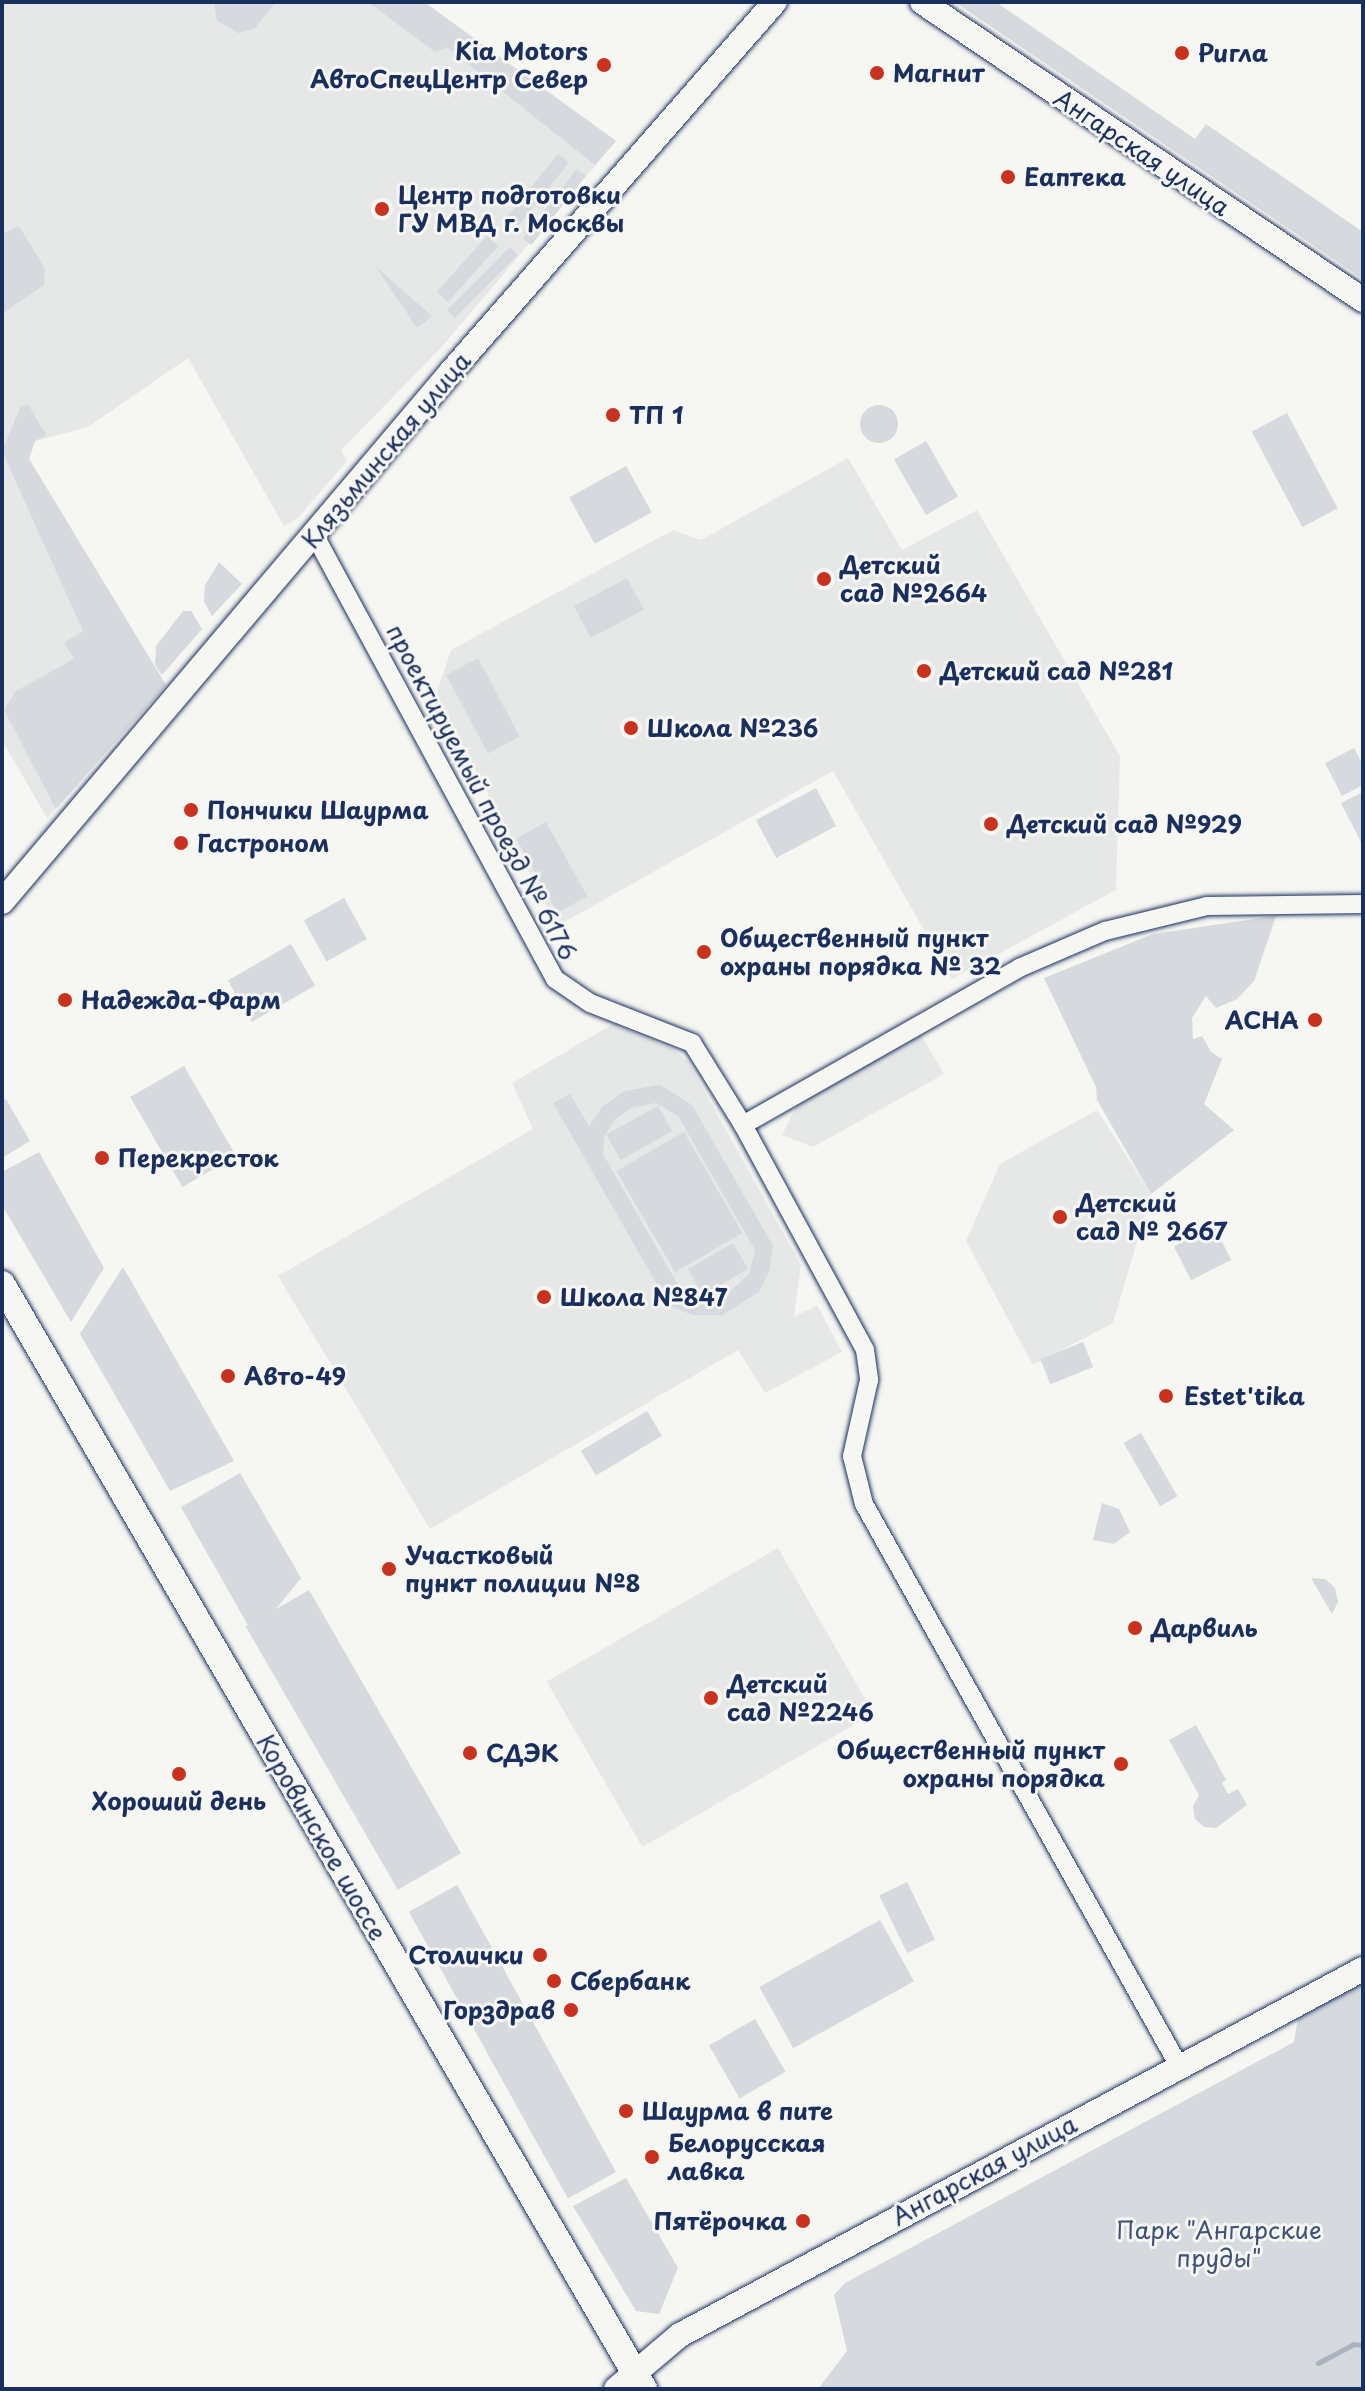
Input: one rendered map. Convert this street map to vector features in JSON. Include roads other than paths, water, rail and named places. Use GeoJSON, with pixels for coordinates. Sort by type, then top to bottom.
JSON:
{"type":"FeatureCollection","features":[{"type":"Feature","properties":{"kind":"main road","name":"Коровинское шоссе"},"geometry":{"type":"LineString","coordinates":[[2,1284],[632,2384]]}},
{"type":"Feature","properties":{"kind":"street","name":"Клязьминская улица"},"geometry":{"type":"LineString","coordinates":[[2,902],[314,534],[775,2]]}},
{"type":"Feature","properties":{"kind":"street","name":"Ангарская улица"},"geometry":{"type":"LineString","coordinates":[[922,2],[1363,300]]}},
{"type":"Feature","properties":{"kind":"street","name":"проектируемый проезд № 6176"},"geometry":{"type":"LineString","coordinates":[[314,534],[555,979],[590,1003],[692,1043],[743,1125],[865,1350],[869,1380],[852,1456],[864,1504],[1179,2066]]}},
{"type":"Feature","properties":{"kind":"street"},"geometry":{"type":"LineString","coordinates":[[743,1125],[1019,968],[1105,931],[1207,906],[1363,904]]}},
{"type":"Feature","properties":{"kind":"street","name":"Ангарская улица"},"geometry":{"type":"LineString","coordinates":[[632,2384],[680,2335],[1363,1969]]}},
{"type":"Feature","properties":{"kind":"waterway"},"geometry":{"type":"LineString","coordinates":[[1318,2363],[1353,2344],[1363,2345]]}},
{"type":"Feature","properties":{"kind":"place","name":"Ригла"},"geometry":{"type":"Point","coordinates":[1182,53]}},
{"type":"Feature","properties":{"kind":"place","name":"Kia Motors АвтоСпецЦентр Север"},"geometry":{"type":"Point","coordinates":[604,65]}},
{"type":"Feature","properties":{"kind":"place","name":"Магнит"},"geometry":{"type":"Point","coordinates":[877,73]}},
{"type":"Feature","properties":{"kind":"place","name":"Еаптека"},"geometry":{"type":"Point","coordinates":[1008,177]}},
{"type":"Feature","properties":{"kind":"place","name":"Центр подготовки ГУ МВД г. Москвы"},"geometry":{"type":"Point","coordinates":[382,209]}},
{"type":"Feature","properties":{"kind":"place","name":"ТП 1"},"geometry":{"type":"Point","coordinates":[613,415]}},
{"type":"Feature","properties":{"kind":"place","name":"Детский сад №2664"},"geometry":{"type":"Point","coordinates":[824,579]}},
{"type":"Feature","properties":{"kind":"place","name":"Детский сад №281"},"geometry":{"type":"Point","coordinates":[924,671]}},
{"type":"Feature","properties":{"kind":"place","name":"Школа №236"},"geometry":{"type":"Point","coordinates":[631,728]}},
{"type":"Feature","properties":{"kind":"place","name":"Пончики Шаурма"},"geometry":{"type":"Point","coordinates":[191,810]}},
{"type":"Feature","properties":{"kind":"place","name":"Детский сад №929"},"geometry":{"type":"Point","coordinates":[991,824]}},
{"type":"Feature","properties":{"kind":"place","name":"Гастроном"},"geometry":{"type":"Point","coordinates":[181,843]}},
{"type":"Feature","properties":{"kind":"place","name":"Общественный пункт охраны порядка № 32"},"geometry":{"type":"Point","coordinates":[704,952]}},
{"type":"Feature","properties":{"kind":"place","name":"Надежда-Фарм"},"geometry":{"type":"Point","coordinates":[65,1000]}},
{"type":"Feature","properties":{"kind":"place","name":"АСНА"},"geometry":{"type":"Point","coordinates":[1315,1020]}},
{"type":"Feature","properties":{"kind":"place","name":"Перекресток"},"geometry":{"type":"Point","coordinates":[102,1158]}},
{"type":"Feature","properties":{"kind":"place","name":"Детский сад № 2667"},"geometry":{"type":"Point","coordinates":[1060,1217]}},
{"type":"Feature","properties":{"kind":"place","name":"Школа №847"},"geometry":{"type":"Point","coordinates":[544,1297]}},
{"type":"Feature","properties":{"kind":"place","name":"Авто-49"},"geometry":{"type":"Point","coordinates":[228,1376]}},
{"type":"Feature","properties":{"kind":"place","name":"Estet'tika"},"geometry":{"type":"Point","coordinates":[1166,1396]}},
{"type":"Feature","properties":{"kind":"place","name":"Участковый пункт полиции №8"},"geometry":{"type":"Point","coordinates":[389,1569]}},
{"type":"Feature","properties":{"kind":"place","name":"Дарвиль"},"geometry":{"type":"Point","coordinates":[1135,1628]}},
{"type":"Feature","properties":{"kind":"place","name":"Детский сад №2246"},"geometry":{"type":"Point","coordinates":[711,1698]}},
{"type":"Feature","properties":{"kind":"place","name":"СДЭК"},"geometry":{"type":"Point","coordinates":[470,1753]}},
{"type":"Feature","properties":{"kind":"place","name":"Общественный пункт охраны порядка"},"geometry":{"type":"Point","coordinates":[1121,1764]}},
{"type":"Feature","properties":{"kind":"place","name":"Хороший день"},"geometry":{"type":"Point","coordinates":[179,1774]}},
{"type":"Feature","properties":{"kind":"place","name":"Столички"},"geometry":{"type":"Point","coordinates":[540,1955]}},
{"type":"Feature","properties":{"kind":"place","name":"Сбербанк"},"geometry":{"type":"Point","coordinates":[554,1981]}},
{"type":"Feature","properties":{"kind":"place","name":"Горздрав"},"geometry":{"type":"Point","coordinates":[571,2010]}},
{"type":"Feature","properties":{"kind":"place","name":"Шаурма в пите"},"geometry":{"type":"Point","coordinates":[626,2111]}},
{"type":"Feature","properties":{"kind":"place","name":"Белорусская лавка"},"geometry":{"type":"Point","coordinates":[652,2157]}},
{"type":"Feature","properties":{"kind":"place","name":"Пятёрочка"},"geometry":{"type":"Point","coordinates":[803,2221]}},
{"type":"Feature","properties":{"kind":"park label","name":"Парк \"Ангарские пруды\""},"geometry":{"type":"Point","coordinates":[1219,2244]}}]}
